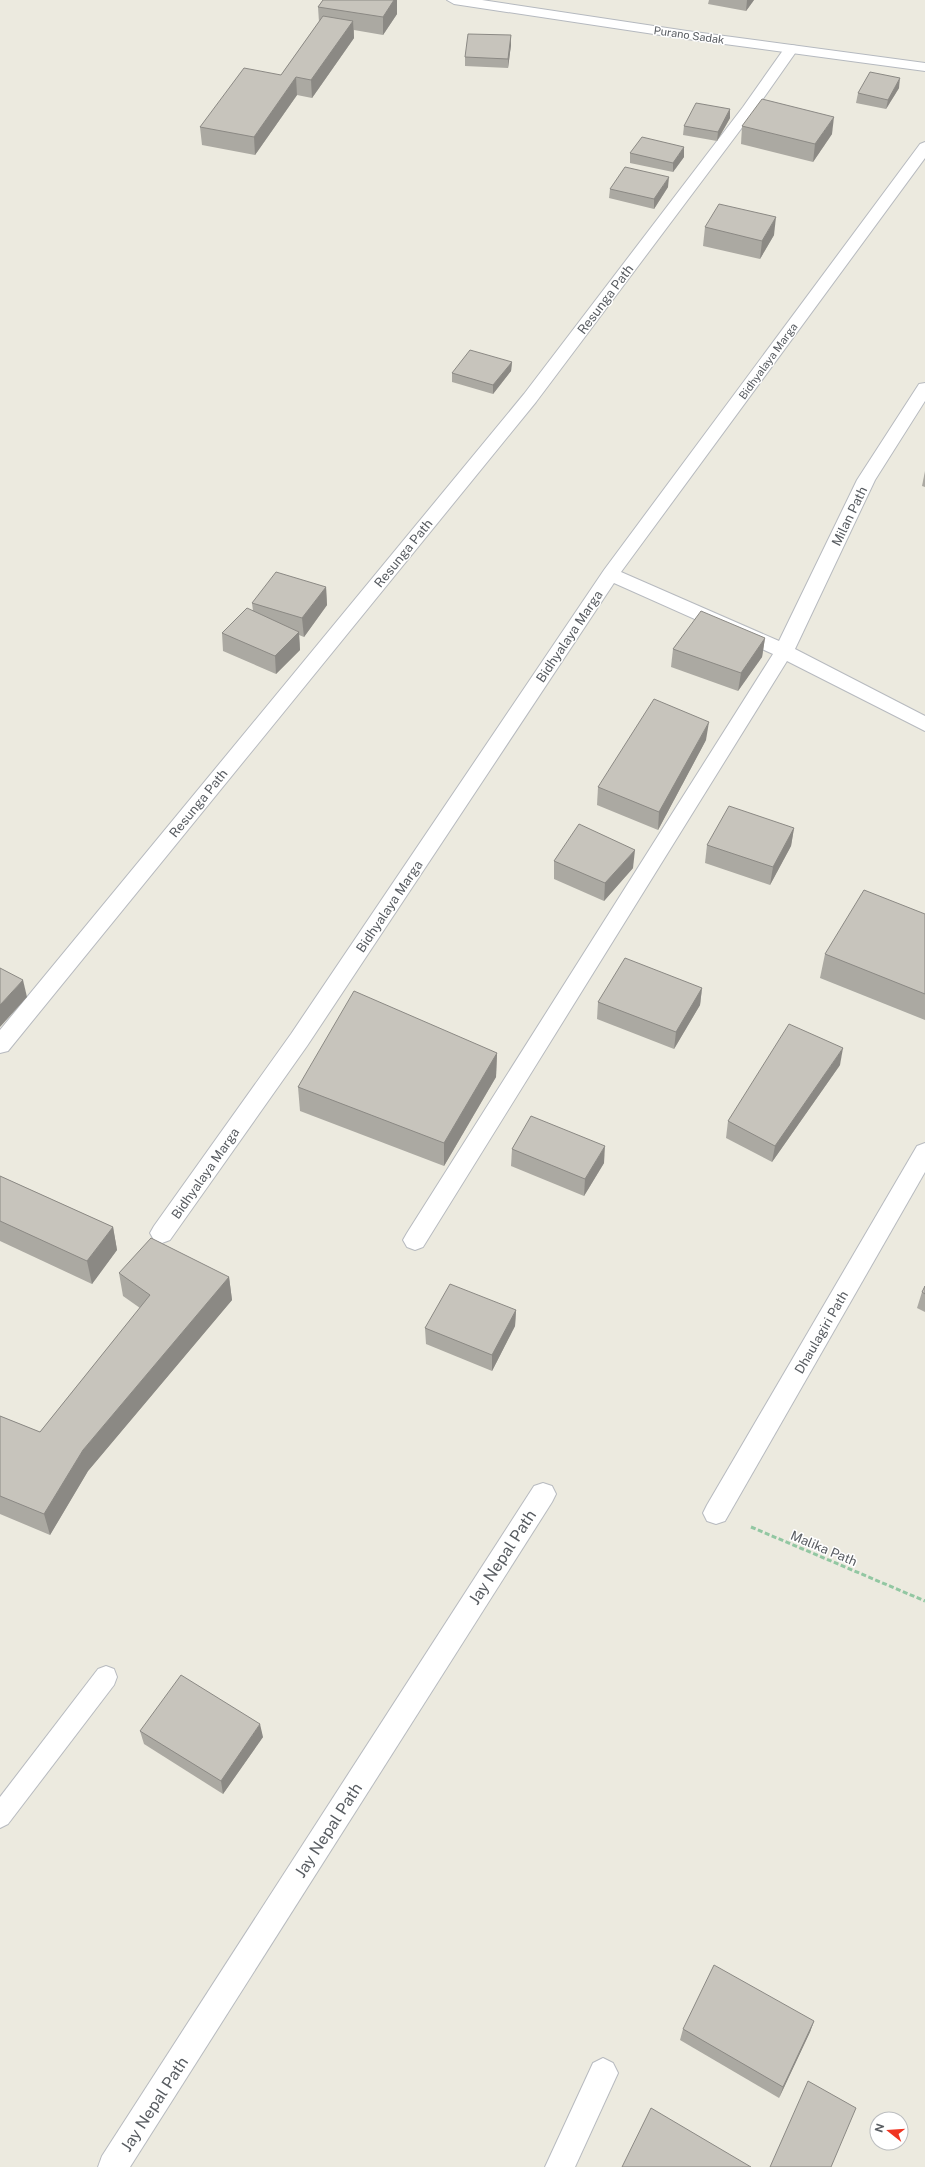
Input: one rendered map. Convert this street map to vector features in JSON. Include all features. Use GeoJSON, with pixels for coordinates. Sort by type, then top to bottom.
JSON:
{"type":"FeatureCollection","features":[{"type":"Feature","properties":{"kind":"street","name":"Purano Sadak"},"geometry":{"type":"LineString","coordinates":[[454,0],[925,67]]}},
{"type":"Feature","properties":{"kind":"street","name":"Resunga Path"},"geometry":{"type":"LineString","coordinates":[[0,1045],[530,398],[748,110],[791,49]]}},
{"type":"Feature","properties":{"kind":"street","name":"Bidhyalaya Marga"},"geometry":{"type":"LineString","coordinates":[[162,1233],[299,1040],[610,574],[925,147]]}},
{"type":"Feature","properties":{"kind":"street","name":"Milan Path"},"geometry":{"type":"LineString","coordinates":[[415,1240],[784,651],[866,480],[925,388]]}},
{"type":"Feature","properties":{"kind":"street"},"geometry":{"type":"LineString","coordinates":[[610,574],[784,651],[925,724]]}},
{"type":"Feature","properties":{"kind":"street","name":"Dhaulagiri Path"},"geometry":{"type":"LineString","coordinates":[[716,1513],[925,1152]]}},
{"type":"Feature","properties":{"kind":"street","name":"Jay Nepal Path"},"geometry":{"type":"LineString","coordinates":[[113,2167],[543,1494]]}},
{"type":"Feature","properties":{"kind":"street"},"geometry":{"type":"LineString","coordinates":[[560,2167],[603,2073]]}},
{"type":"Feature","properties":{"kind":"lane"},"geometry":{"type":"LineString","coordinates":[[0,1816],[106,1677]]}},
{"type":"Feature","properties":{"kind":"path","name":"Malika Path"},"geometry":{"type":"LineString","coordinates":[[716,1513],[925,1601]]}},
{"type":"Feature","properties":{"kind":"building"},"geometry":{"type":"Polygon","coordinates":[[[323,0],[394,0],[383,17],[318,7],[323,0]]]}},
{"type":"Feature","properties":{"kind":"building"},"geometry":{"type":"Polygon","coordinates":[[[323,16],[353,21],[311,80],[296,77],[254,137],[200,127],[244,68],[281,75],[323,16]]]}},
{"type":"Feature","properties":{"kind":"building"},"geometry":{"type":"Polygon","coordinates":[[[468,34],[511,35],[508,59],[465,57],[468,34]]]}},
{"type":"Feature","properties":{"kind":"building"},"geometry":{"type":"Polygon","coordinates":[[[870,72],[900,78],[888,100],[858,93],[870,72]]]}},
{"type":"Feature","properties":{"kind":"building"},"geometry":{"type":"Polygon","coordinates":[[[762,99],[834,117],[815,144],[742,126],[762,99]]]}},
{"type":"Feature","properties":{"kind":"building"},"geometry":{"type":"Polygon","coordinates":[[[696,103],[730,109],[718,132],[684,126],[696,103]]]}},
{"type":"Feature","properties":{"kind":"building"},"geometry":{"type":"Polygon","coordinates":[[[642,137],[684,147],[673,163],[630,153],[642,137]]]}},
{"type":"Feature","properties":{"kind":"building"},"geometry":{"type":"Polygon","coordinates":[[[625,167],[669,177],[654,199],[610,189],[625,167]]]}},
{"type":"Feature","properties":{"kind":"building"},"geometry":{"type":"Polygon","coordinates":[[[719,204],[776,217],[762,241],[705,227],[719,204]]]}},
{"type":"Feature","properties":{"kind":"building"},"geometry":{"type":"Polygon","coordinates":[[[470,350],[512,362],[493,385],[452,373],[470,350]]]}},
{"type":"Feature","properties":{"kind":"building"},"geometry":{"type":"Polygon","coordinates":[[[276,572],[326,587],[302,618],[252,603],[276,572]]]}},
{"type":"Feature","properties":{"kind":"building"},"geometry":{"type":"Polygon","coordinates":[[[247,608],[299,632],[275,656],[222,633],[247,608]]]}},
{"type":"Feature","properties":{"kind":"building"},"geometry":{"type":"Polygon","coordinates":[[[701,611],[765,638],[741,673],[673,649],[701,611]]]}},
{"type":"Feature","properties":{"kind":"building"},"geometry":{"type":"Polygon","coordinates":[[[654,699],[709,722],[659,812],[598,787],[654,699]]]}},
{"type":"Feature","properties":{"kind":"building"},"geometry":{"type":"Polygon","coordinates":[[[729,806],[794,828],[773,867],[707,845],[729,806]]]}},
{"type":"Feature","properties":{"kind":"building"},"geometry":{"type":"Polygon","coordinates":[[[579,824],[635,850],[605,883],[554,861],[579,824]]]}},
{"type":"Feature","properties":{"kind":"building"},"geometry":{"type":"Polygon","coordinates":[[[864,890],[925,914],[925,994],[825,954],[864,890]]]}},
{"type":"Feature","properties":{"kind":"building"},"geometry":{"type":"Polygon","coordinates":[[[625,958],[702,988],[676,1032],[598,1002],[625,958]]]}},
{"type":"Feature","properties":{"kind":"building"},"geometry":{"type":"Polygon","coordinates":[[[0,968],[23,980],[0,1005],[0,968]]]}},
{"type":"Feature","properties":{"kind":"building"},"geometry":{"type":"Polygon","coordinates":[[[354,991],[497,1053],[444,1143],[298,1087],[354,991]]]}},
{"type":"Feature","properties":{"kind":"building"},"geometry":{"type":"Polygon","coordinates":[[[789,1024],[843,1048],[775,1146],[728,1121],[789,1024]]]}},
{"type":"Feature","properties":{"kind":"building"},"geometry":{"type":"Polygon","coordinates":[[[531,1116],[605,1146],[585,1179],[512,1149],[531,1116]]]}},
{"type":"Feature","properties":{"kind":"building"},"geometry":{"type":"Polygon","coordinates":[[[0,1176],[113,1227],[87,1261],[0,1221],[0,1176]]]}},
{"type":"Feature","properties":{"kind":"building"},"geometry":{"type":"Polygon","coordinates":[[[151,1238],[229,1277],[83,1450],[44,1514],[0,1496],[0,1416],[40,1432],[150,1295],[119,1273],[151,1238]]]}},
{"type":"Feature","properties":{"kind":"building"},"geometry":{"type":"Polygon","coordinates":[[[450,1284],[516,1310],[492,1355],[425,1328],[450,1284]]]}},
{"type":"Feature","properties":{"kind":"building"},"geometry":{"type":"Polygon","coordinates":[[[925,1286],[925,1294],[922,1292],[925,1286]]]}},
{"type":"Feature","properties":{"kind":"building"},"geometry":{"type":"Polygon","coordinates":[[[181,1675],[260,1724],[221,1781],[140,1731],[181,1675]]]}},
{"type":"Feature","properties":{"kind":"building"},"geometry":{"type":"Polygon","coordinates":[[[714,1965],[814,2021],[783,2087],[683,2029],[714,1965]]]}},
{"type":"Feature","properties":{"kind":"building"},"geometry":{"type":"Polygon","coordinates":[[[808,2081],[856,2108],[831,2167],[770,2167],[808,2081]]]}},
{"type":"Feature","properties":{"kind":"building"},"geometry":{"type":"Polygon","coordinates":[[[651,2108],[751,2167],[622,2167],[651,2108]]]}}]}
